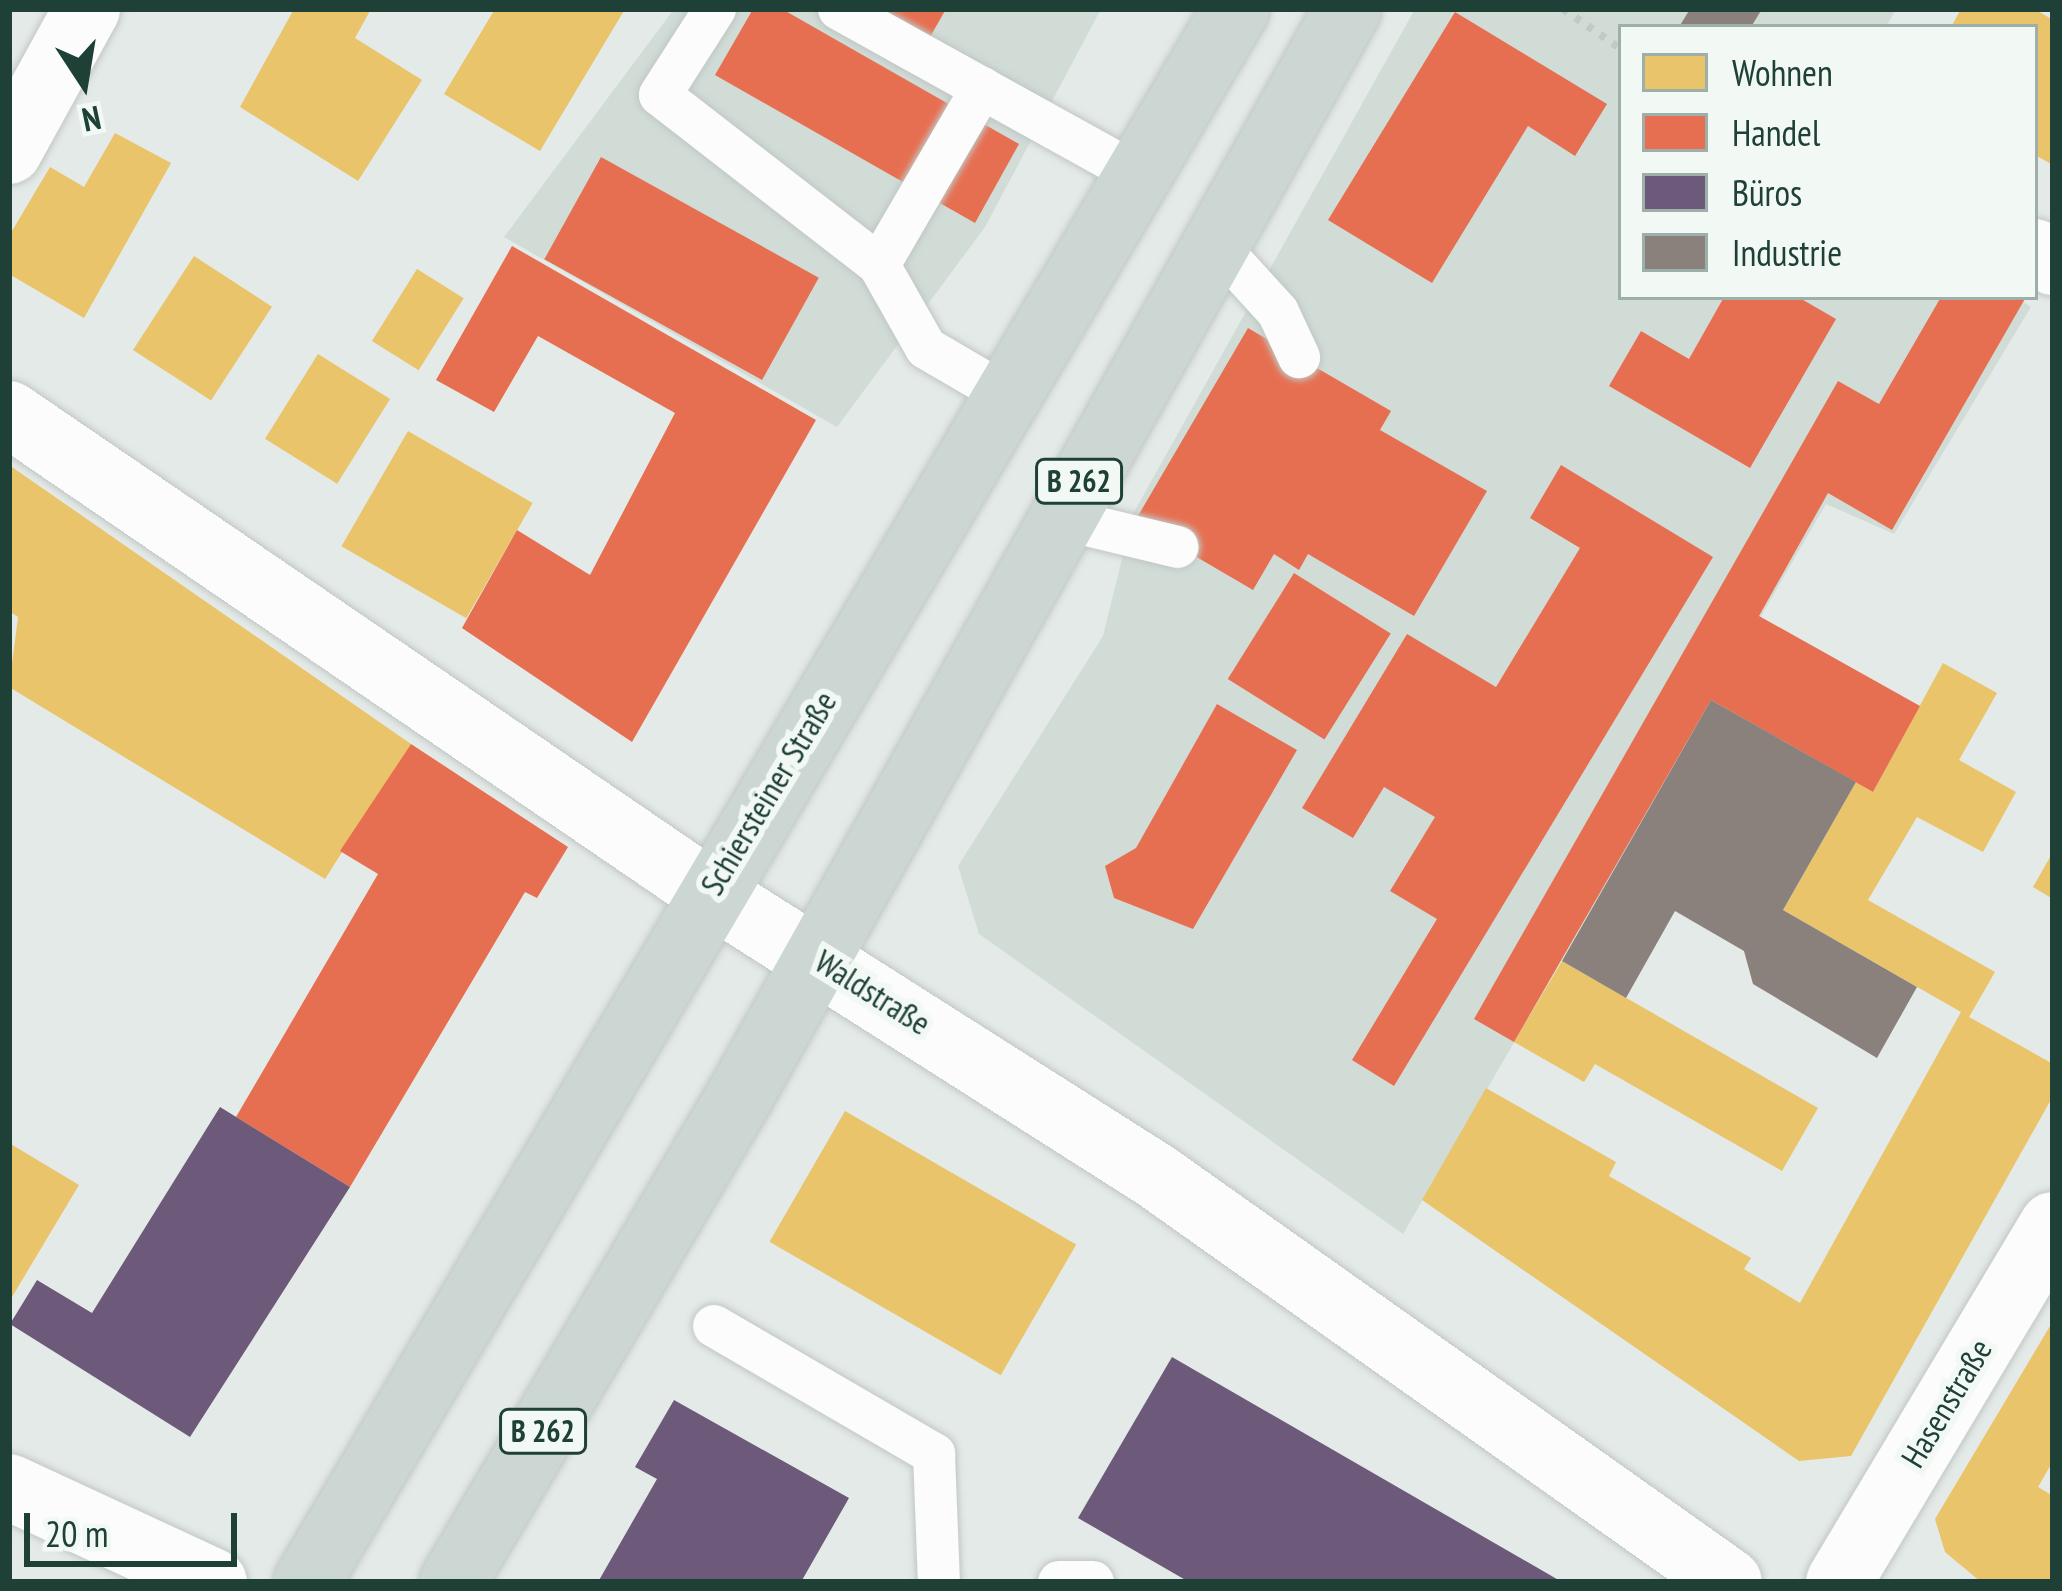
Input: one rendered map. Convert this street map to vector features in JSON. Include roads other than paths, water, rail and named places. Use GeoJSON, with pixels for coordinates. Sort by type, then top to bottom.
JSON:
{"type":"FeatureCollection","features":[{"type":"Feature","properties":{"kind":"main road","name":"Schiersteiner Straße"},"geometry":{"type":"LineString","coordinates":[[308,1582],[1003,393],[1236,9]]}},
{"type":"Feature","properties":{"kind":"main road","name":"B 262"},"geometry":{"type":"LineString","coordinates":[[453,1582],[815,955],[1348,9]]}},
{"type":"Feature","properties":{"kind":"street"},"geometry":{"type":"LineString","coordinates":[[9,151],[87,9]]}},
{"type":"Feature","properties":{"kind":"street","name":"Waldstraße"},"geometry":{"type":"LineString","coordinates":[[9,414],[709,892],[815,955],[1156,1176],[1729,1582]]}},
{"type":"Feature","properties":{"kind":"street","name":"Hasenstraße"},"geometry":{"type":"LineString","coordinates":[[1839,1582],[2053,1225]]}},
{"type":"Feature","properties":{"kind":"street"},"geometry":{"type":"LineString","coordinates":[[9,1487],[214,1582]]}},
{"type":"Feature","properties":{"kind":"lane"},"geometry":{"type":"LineString","coordinates":[[715,9],[660,95],[879,265],[926,348],[1003,393]]}},
{"type":"Feature","properties":{"kind":"lane"},"geometry":{"type":"LineString","coordinates":[[839,9],[1135,173]]}},
{"type":"Feature","properties":{"kind":"lane"},"geometry":{"type":"LineString","coordinates":[[879,265],[982,88]]}},
{"type":"Feature","properties":{"kind":"lane"},"geometry":{"type":"LineString","coordinates":[[1215,243],[1278,312],[1299,357]]}},
{"type":"Feature","properties":{"kind":"lane"},"geometry":{"type":"LineString","coordinates":[[1058,518],[1178,547]]}},
{"type":"Feature","properties":{"kind":"lane"},"geometry":{"type":"LineString","coordinates":[[713,1326],[934,1454],[939,1582]]}},
{"type":"Feature","properties":{"kind":"lane"},"geometry":{"type":"LineString","coordinates":[[1059,1582],[1093,1582]]}}]}
